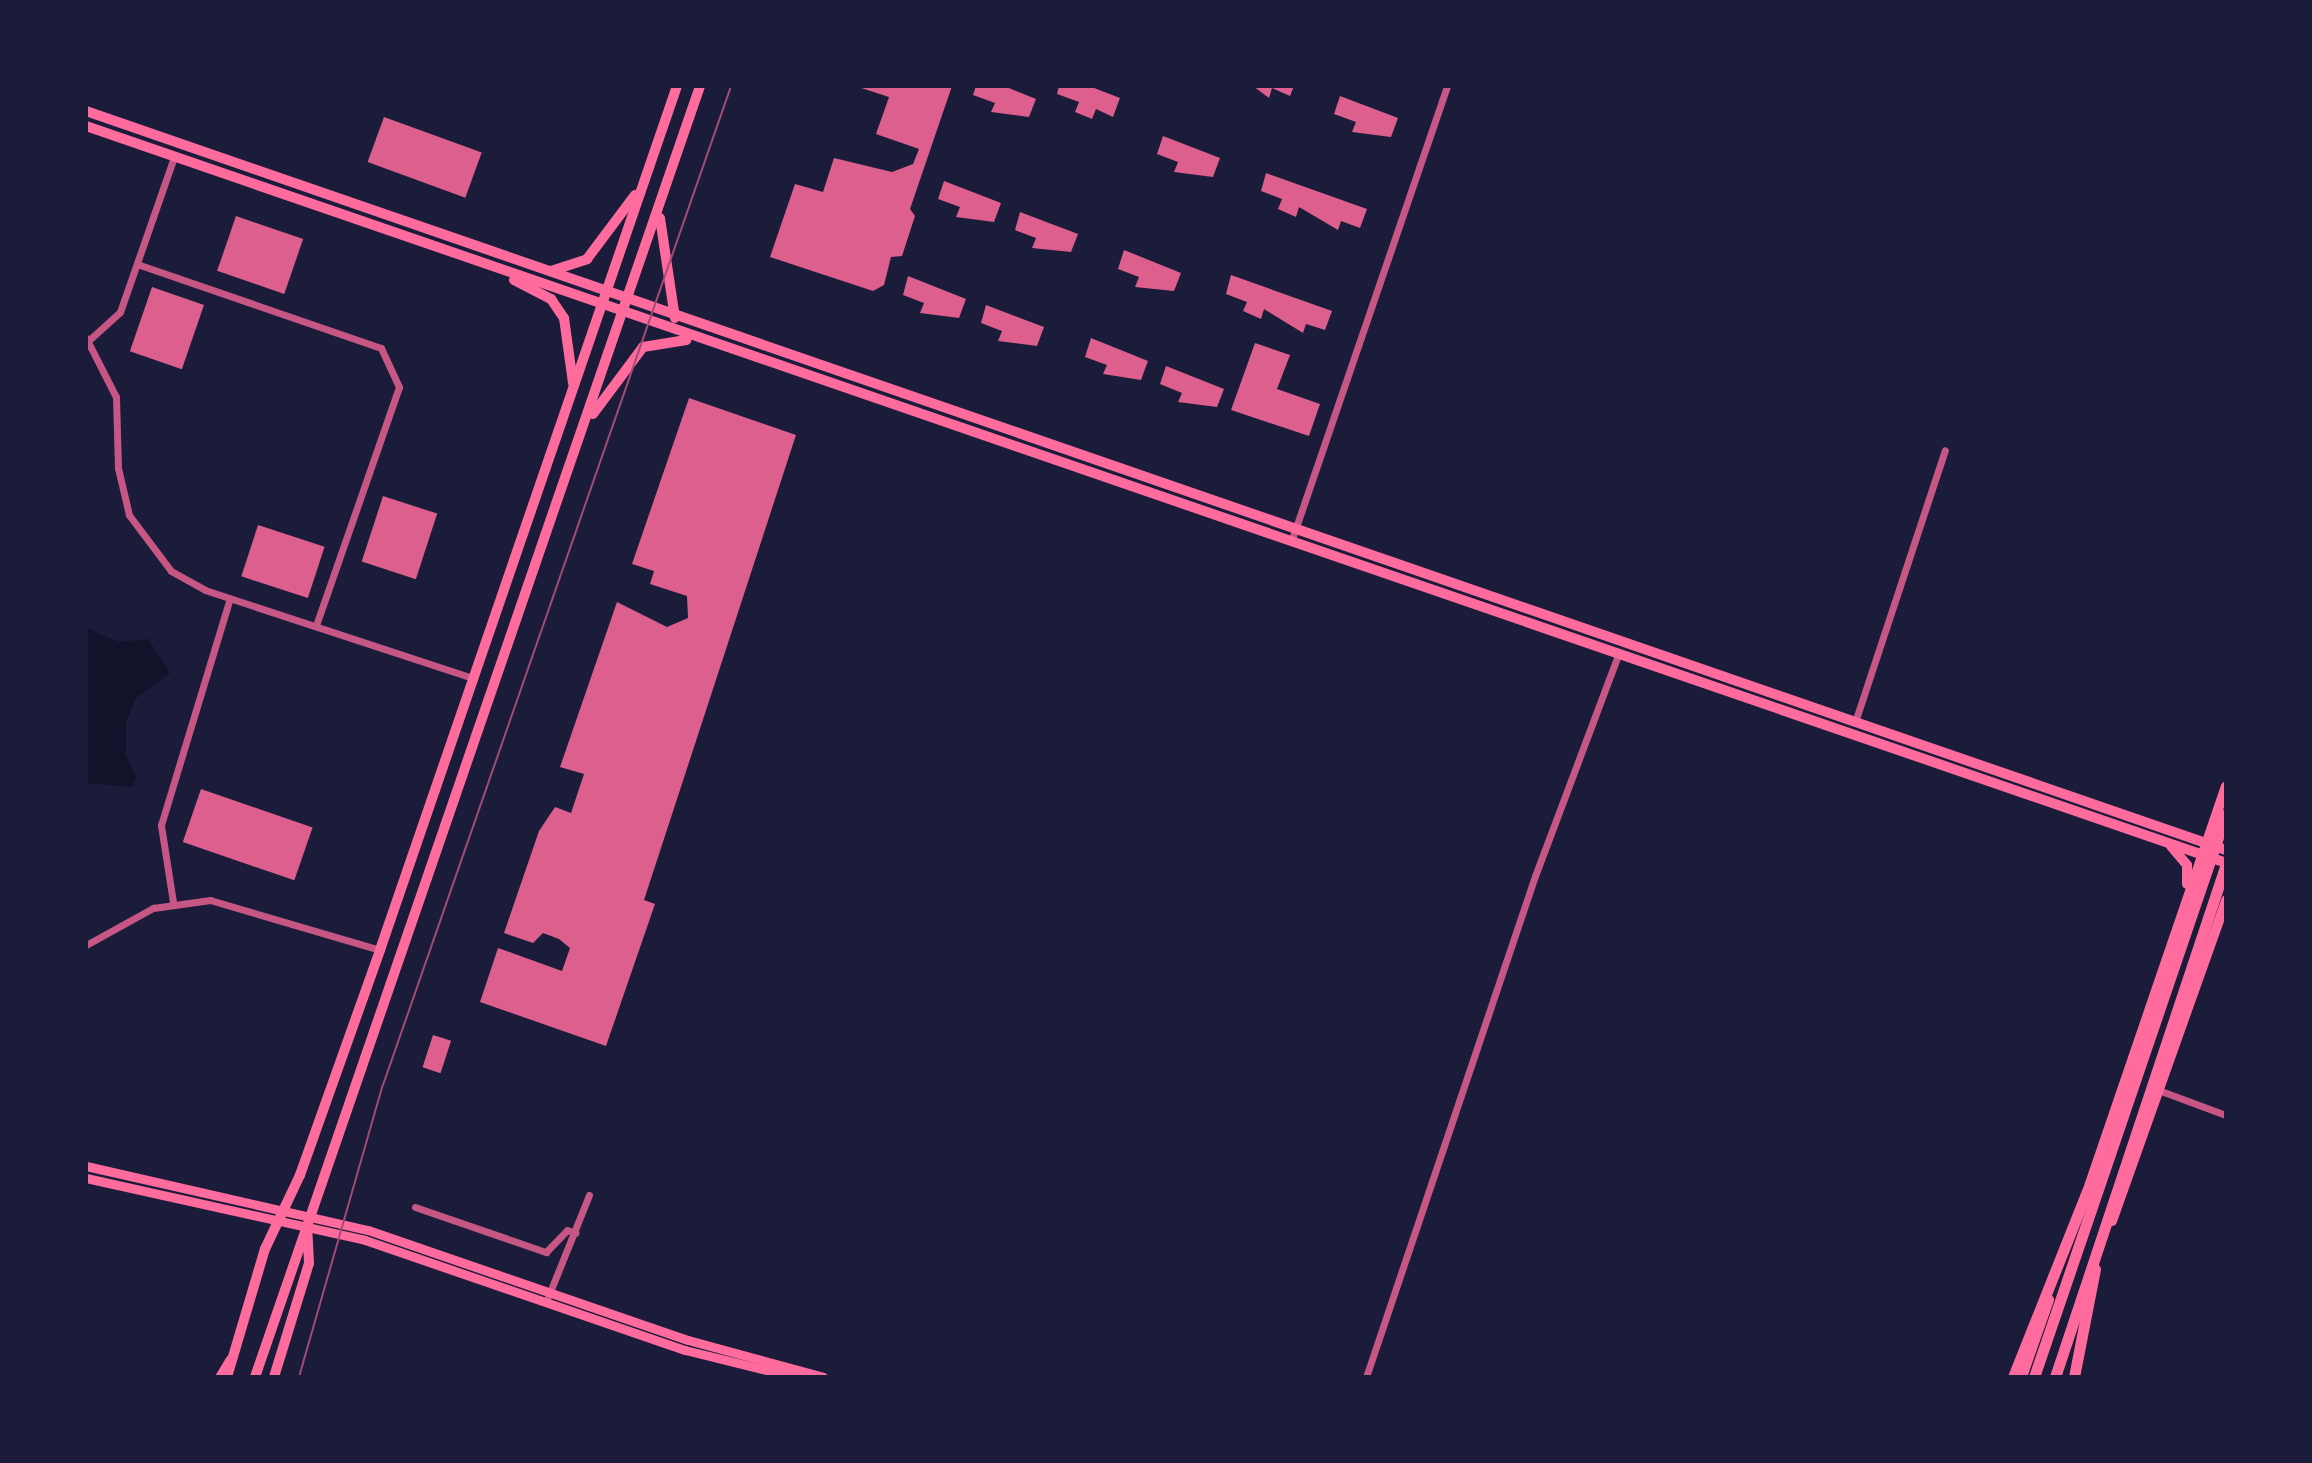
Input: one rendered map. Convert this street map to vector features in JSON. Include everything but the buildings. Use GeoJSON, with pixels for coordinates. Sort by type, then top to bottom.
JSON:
{"type":"FeatureCollection","features":[{"type":"Feature","properties":{"kind":"highway"},"geometry":{"type":"LineString","coordinates":[[2034,1377],[2226,814]]}},
{"type":"Feature","properties":{"kind":"highway"},"geometry":{"type":"LineString","coordinates":[[2055,1377],[2226,864]]}},
{"type":"Feature","properties":{"kind":"highway"},"geometry":{"type":"LineString","coordinates":[[2013,1377],[2087,1191]]}},
{"type":"Feature","properties":{"kind":"highway"},"geometry":{"type":"LineString","coordinates":[[2074,1377],[2095,1269]]}},
{"type":"Feature","properties":{"kind":"main road"},"geometry":{"type":"LineString","coordinates":[[227,1377],[282,1212],[380,950],[677,86]]}},
{"type":"Feature","properties":{"kind":"main road"},"geometry":{"type":"LineString","coordinates":[[255,1377],[547,520],[586,425],[700,86]]}},
{"type":"Feature","properties":{"kind":"main road"},"geometry":{"type":"LineString","coordinates":[[86,111],[675,318],[1297,525],[2226,864]]}},
{"type":"Feature","properties":{"kind":"main road"},"geometry":{"type":"LineString","coordinates":[[86,126],[704,341],[1856,719],[2226,850]]}},
{"type":"Feature","properties":{"kind":"main road"},"geometry":{"type":"LineString","coordinates":[[549,272],[587,259],[643,183]]}},
{"type":"Feature","properties":{"kind":"main road"},"geometry":{"type":"LineString","coordinates":[[660,211],[675,318]]}},
{"type":"Feature","properties":{"kind":"main road"},"geometry":{"type":"LineString","coordinates":[[465,257],[557,306],[573,383]]}},
{"type":"Feature","properties":{"kind":"main road"},"geometry":{"type":"LineString","coordinates":[[586,425],[643,347],[666,339],[704,341]]}},
{"type":"Feature","properties":{"kind":"main road"},"geometry":{"type":"LineString","coordinates":[[2022,1377],[2182,904],[2226,787]]}},
{"type":"Feature","properties":{"kind":"main road"},"geometry":{"type":"LineString","coordinates":[[2167,842],[2187,865],[2182,904]]}},
{"type":"Feature","properties":{"kind":"main road"},"geometry":{"type":"LineString","coordinates":[[2055,1377],[2161,1091],[2226,900]]}},
{"type":"Feature","properties":{"kind":"main road"},"geometry":{"type":"LineString","coordinates":[[86,1166],[309,1220],[757,1368],[794,1377]]}},
{"type":"Feature","properties":{"kind":"main road"},"geometry":{"type":"LineString","coordinates":[[86,1178],[282,1212]]}},
{"type":"Feature","properties":{"kind":"main road"},"geometry":{"type":"LineString","coordinates":[[274,1377],[309,1263],[309,1220]]}},
{"type":"Feature","properties":{"kind":"main road"},"geometry":{"type":"LineString","coordinates":[[219,1377],[238,1345]]}},
{"type":"Feature","properties":{"kind":"main road"},"geometry":{"type":"LineString","coordinates":[[234,1377],[238,1345]]}},
{"type":"Feature","properties":{"kind":"main road"},"geometry":{"type":"LineString","coordinates":[[757,1368],[823,1377]]}},
{"type":"Feature","properties":{"kind":"street"},"geometry":{"type":"LineString","coordinates":[[1293,536],[1447,86]]}},
{"type":"Feature","properties":{"kind":"street"},"geometry":{"type":"LineString","coordinates":[[174,157],[120,312],[87,340],[116,397],[121,489],[138,533],[171,571],[230,598],[472,678]]}},
{"type":"Feature","properties":{"kind":"street"},"geometry":{"type":"LineString","coordinates":[[137,264],[381,348],[399,387],[316,626]]}},
{"type":"Feature","properties":{"kind":"street"},"geometry":{"type":"LineString","coordinates":[[1856,719],[1945,450]]}},
{"type":"Feature","properties":{"kind":"street"},"geometry":{"type":"LineString","coordinates":[[173,902],[161,825],[230,598]]}},
{"type":"Feature","properties":{"kind":"street"},"geometry":{"type":"LineString","coordinates":[[1366,1377],[1535,876],[1622,644]]}},
{"type":"Feature","properties":{"kind":"street"},"geometry":{"type":"LineString","coordinates":[[86,945],[173,902],[230,903],[380,950]]}},
{"type":"Feature","properties":{"kind":"street"},"geometry":{"type":"LineString","coordinates":[[2161,1091],[2226,1115]]}},
{"type":"Feature","properties":{"kind":"street"},"geometry":{"type":"LineString","coordinates":[[547,1297],[576,1233],[589,1195]]}},
{"type":"Feature","properties":{"kind":"street"},"geometry":{"type":"LineString","coordinates":[[415,1207],[546,1252],[567,1230],[576,1233]]}},
{"type":"Feature","properties":{"kind":"shaded area"},"geometry":{"type":"Polygon","coordinates":[[[86,628],[120,642],[148,639],[170,673],[136,698],[126,722],[126,756],[137,778],[132,787],[86,783],[86,628]]]}},
{"type":"Feature","properties":{"kind":"tram line"},"geometry":{"type":"LineString","coordinates":[[299,1377],[383,1085],[731,86]]}}]}
